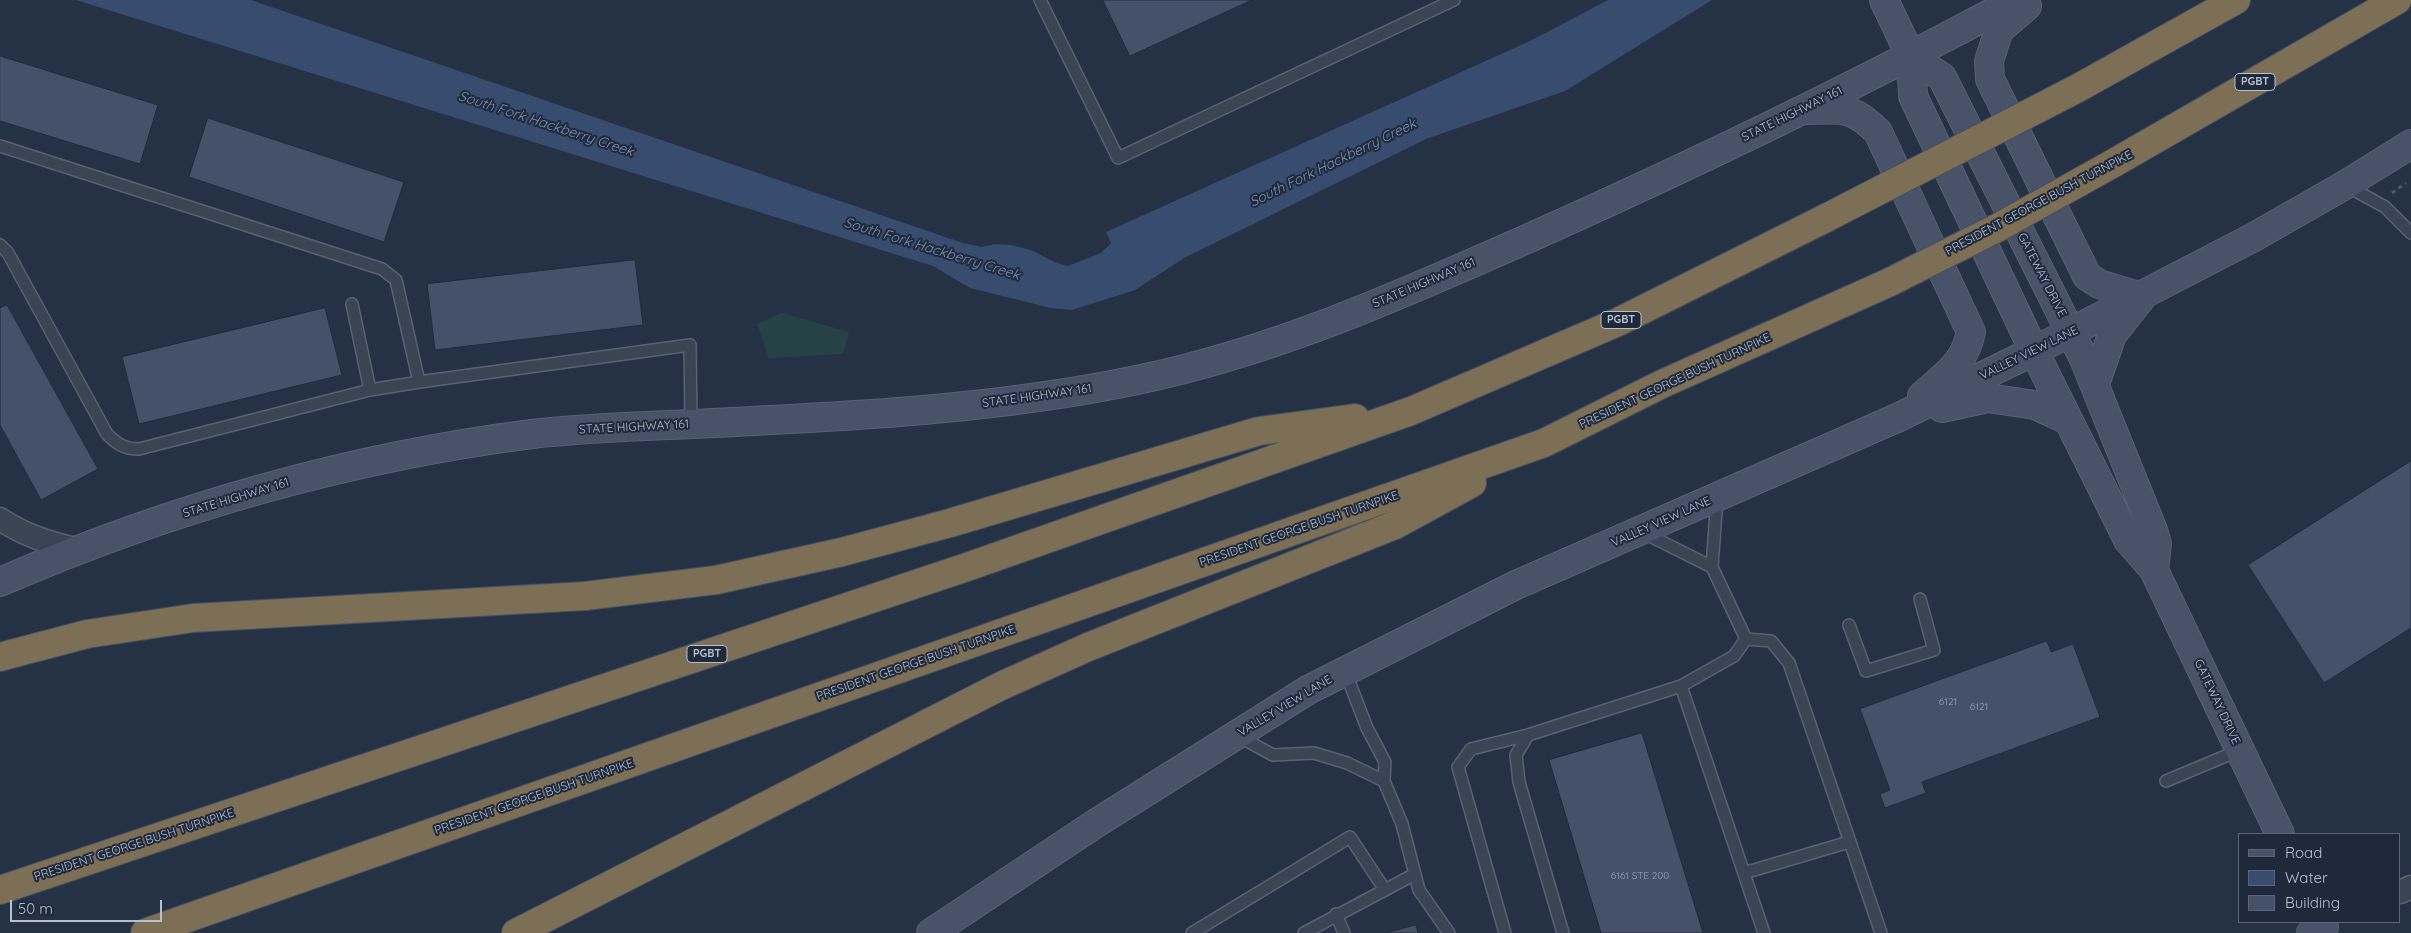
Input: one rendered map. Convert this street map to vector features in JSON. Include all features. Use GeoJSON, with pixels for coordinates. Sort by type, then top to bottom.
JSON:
{"type":"FeatureCollection","features":[{"type":"Feature","properties":{"kind":"highway","name":"PRESIDENT GEORGE BUSH TURNPIKE"},"geometry":{"type":"LineString","coordinates":[[0,890],[967,568],[1411,411],[1618,322],[1826,218],[2078,88],[2236,0]]}},
{"type":"Feature","properties":{"kind":"highway","name":"PRESIDENT GEORGE BUSH TURNPIKE"},"geometry":{"type":"LineString","coordinates":[[145,933],[1544,443],[1662,384],[1890,282],[1997,228],[2397,0]]}},
{"type":"Feature","properties":{"kind":"highway"},"geometry":{"type":"LineString","coordinates":[[0,657],[87,634],[193,618],[585,596],[716,580],[842,552],[950,523],[1259,431],[1411,411]]}},
{"type":"Feature","properties":{"kind":"highway"},"geometry":{"type":"LineString","coordinates":[[516,933],[1001,686],[1088,647],[1395,525],[1544,443]]}},
{"type":"Feature","properties":{"kind":"main road","name":"GATEWAY DRIVE"},"geometry":{"type":"LineString","coordinates":[[1884,0],[1911,57],[1913,96],[2034,351],[2128,540],[2154,570],[2280,833]]}},
{"type":"Feature","properties":{"kind":"main road","name":"STATE HIGHWAY 161"},"geometry":{"type":"LineString","coordinates":[[0,582],[79,550],[244,494],[349,467],[446,447],[537,433],[941,408],[1033,398],[1135,381],[1221,361],[1414,289],[1642,188],[1911,57],[2016,0]]}},
{"type":"Feature","properties":{"kind":"main road"},"geometry":{"type":"LineString","coordinates":[[2034,0],[1999,30],[1989,61],[1990,79],[2087,276],[2099,284],[2142,296],[2112,335],[2095,384]]}},
{"type":"Feature","properties":{"kind":"main road","name":"GATEWAY DRIVE"},"geometry":{"type":"LineString","coordinates":[[1911,57],[1942,77],[2071,332],[2095,384],[2153,530],[2157,544],[2154,570]]}},
{"type":"Feature","properties":{"kind":"main road"},"geometry":{"type":"LineString","coordinates":[[1800,110],[1847,110],[1865,118],[1878,132],[1971,332],[1968,347],[1962,360],[1897,418]]}},
{"type":"Feature","properties":{"kind":"main road","name":"VALLEY VIEW LANE"},"geometry":{"type":"LineString","coordinates":[[935,932],[1098,822],[1308,690],[1516,585],[1897,418],[2034,351],[2142,296],[2345,185],[2411,144]]}},
{"type":"Feature","properties":{"kind":"main road"},"geometry":{"type":"LineString","coordinates":[[1897,418],[1988,398],[2035,405],[2068,420]]}},
{"type":"Feature","properties":{"kind":"street"},"geometry":{"type":"LineString","coordinates":[[0,519],[18,531],[43,541],[79,550]]}},
{"type":"Feature","properties":{"kind":"lane"},"geometry":{"type":"LineString","coordinates":[[1040,0],[1118,158],[1454,0]]}},
{"type":"Feature","properties":{"kind":"lane"},"geometry":{"type":"LineString","coordinates":[[0,146],[382,269],[396,280],[420,382]]}},
{"type":"Feature","properties":{"kind":"lane"},"geometry":{"type":"LineString","coordinates":[[2345,185],[2385,207],[2411,233]]}},
{"type":"Feature","properties":{"kind":"lane"},"geometry":{"type":"LineString","coordinates":[[0,245],[8,253],[107,434],[116,443],[128,449],[139,448],[370,390],[690,345],[692,378],[691,424]]}},
{"type":"Feature","properties":{"kind":"lane"},"geometry":{"type":"LineString","coordinates":[[352,304],[370,390]]}},
{"type":"Feature","properties":{"kind":"lane"},"geometry":{"type":"LineString","coordinates":[[1717,497],[1712,568],[1746,639]]}},
{"type":"Feature","properties":{"kind":"lane"},"geometry":{"type":"LineString","coordinates":[[1640,531],[1712,568]]}},
{"type":"Feature","properties":{"kind":"lane"},"geometry":{"type":"LineString","coordinates":[[1848,625],[1866,671],[1934,650],[1920,599]]}},
{"type":"Feature","properties":{"kind":"lane"},"geometry":{"type":"LineString","coordinates":[[1505,933],[1458,767],[1471,750],[1528,735],[1681,686],[1734,656],[1746,639]]}},
{"type":"Feature","properties":{"kind":"lane"},"geometry":{"type":"LineString","coordinates":[[1746,639],[1772,641],[1789,663],[1848,842],[1881,933]]}},
{"type":"Feature","properties":{"kind":"lane"},"geometry":{"type":"LineString","coordinates":[[1345,671],[1367,728],[1385,762],[1384,781],[1402,824],[1419,890],[1449,933]]}},
{"type":"Feature","properties":{"kind":"lane"},"geometry":{"type":"LineString","coordinates":[[1681,686],[1764,933]]}},
{"type":"Feature","properties":{"kind":"lane"},"geometry":{"type":"LineString","coordinates":[[1236,735],[1272,755],[1314,753],[1347,763],[1384,781]]}},
{"type":"Feature","properties":{"kind":"lane"},"geometry":{"type":"LineString","coordinates":[[1528,735],[1516,755],[1519,782],[1563,933]]}},
{"type":"Feature","properties":{"kind":"lane"},"geometry":{"type":"LineString","coordinates":[[2166,781],[2240,750]]}},
{"type":"Feature","properties":{"kind":"lane"},"geometry":{"type":"LineString","coordinates":[[1192,933],[1350,837],[1385,890]]}},
{"type":"Feature","properties":{"kind":"lane"},"geometry":{"type":"LineString","coordinates":[[1744,873],[1848,842]]}},
{"type":"Feature","properties":{"kind":"lane"},"geometry":{"type":"LineString","coordinates":[[1304,933],[1336,914],[1415,874]]}},
{"type":"Feature","properties":{"kind":"lane"},"geometry":{"type":"LineString","coordinates":[[1336,914],[1344,933]]}},
{"type":"Feature","properties":{"kind":"path"},"geometry":{"type":"LineString","coordinates":[[2386,198],[2406,183]]}},
{"type":"Feature","properties":{"kind":"green space"},"geometry":{"type":"Polygon","coordinates":[[[782,313],[849,332],[843,354],[769,358],[757,324],[782,313]]]}},
{"type":"Feature","properties":{"kind":"water","name":"South Fork Hackberry Creek"},"geometry":{"type":"Polygon","coordinates":[[[76,0],[251,0],[963,243],[982,247],[995,244],[1011,245],[1031,250],[1054,262],[1068,266],[1101,253],[1111,243],[1106,232],[1530,41],[1608,0],[1712,0],[1565,91],[1426,139],[1184,258],[1135,290],[1072,310],[1051,308],[970,288],[933,266],[76,0]]]}},
{"type":"Feature","properties":{"kind":"building"},"geometry":{"type":"Polygon","coordinates":[[[1103,0],[1252,0],[1130,56],[1103,0]]]}},
{"type":"Feature","properties":{"kind":"building"},"geometry":{"type":"Polygon","coordinates":[[[0,56],[158,105],[140,164],[0,121],[0,56]]]}},
{"type":"Feature","properties":{"kind":"building"},"geometry":{"type":"Polygon","coordinates":[[[208,118],[404,182],[384,242],[189,177],[208,118]]]}},
{"type":"Feature","properties":{"kind":"building"},"geometry":{"type":"Polygon","coordinates":[[[635,260],[643,325],[435,350],[427,284],[635,260]]]}},
{"type":"Feature","properties":{"kind":"building"},"geometry":{"type":"Polygon","coordinates":[[[7,305],[98,469],[41,500],[0,425],[0,308],[7,305]]]}},
{"type":"Feature","properties":{"kind":"building"},"geometry":{"type":"Polygon","coordinates":[[[325,308],[342,375],[139,424],[122,357],[325,308]]]}},
{"type":"Feature","properties":{"kind":"building"},"geometry":{"type":"Polygon","coordinates":[[[2411,461],[2411,628],[2324,683],[2248,565],[2411,461]]]}},
{"type":"Feature","properties":{"kind":"building"},"geometry":{"type":"Polygon","coordinates":[[[2047,641],[2051,652],[2073,644],[2100,717],[1922,782],[1926,793],[1885,808],[1880,794],[1890,790],[1860,709],[2047,641]]]}},
{"type":"Feature","properties":{"kind":"building"},"geometry":{"type":"Polygon","coordinates":[[[1642,733],[1703,933],[1601,933],[1549,760],[1642,733]]]}},
{"type":"Feature","properties":{"kind":"building"},"geometry":{"type":"Polygon","coordinates":[[[1416,925],[1418,933],[1386,933],[1416,925]]]}}]}
